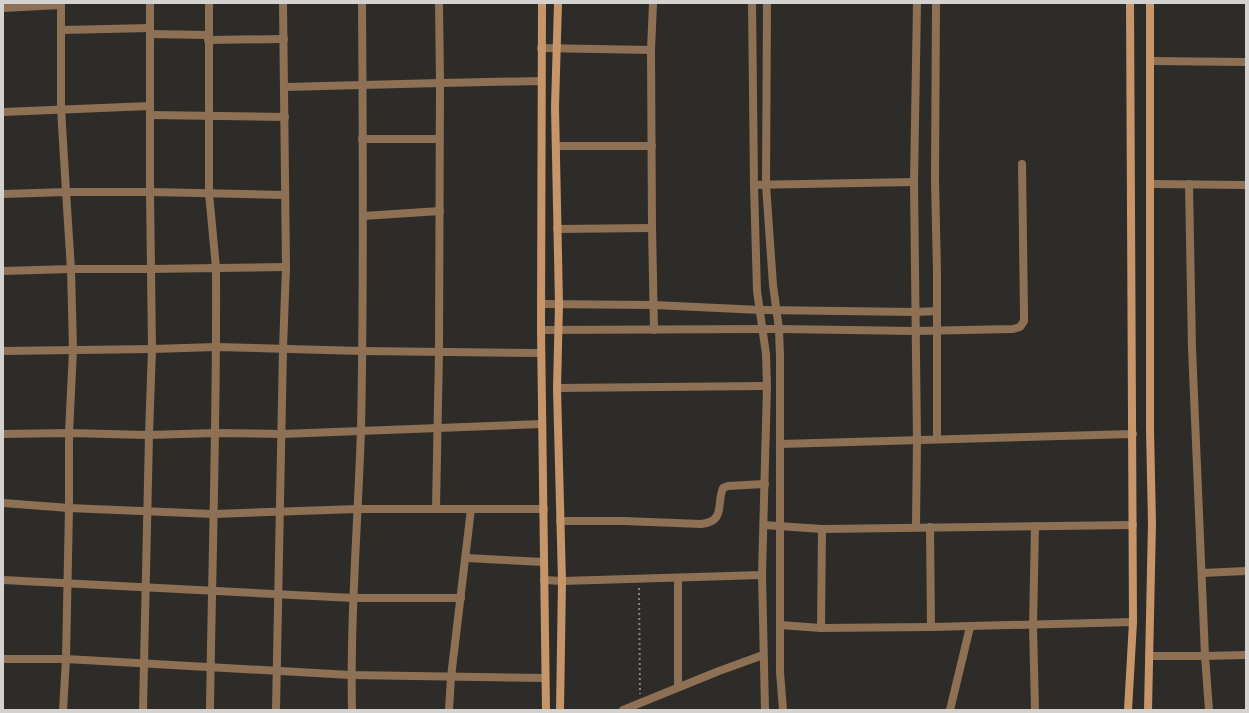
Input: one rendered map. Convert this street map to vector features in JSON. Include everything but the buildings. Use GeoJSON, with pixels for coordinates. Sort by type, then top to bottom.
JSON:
{"type":"FeatureCollection","features":[{"type":"Feature","properties":{"kind":"main road"},"geometry":{"type":"LineString","coordinates":[[542,3],[541,353],[546,710]]}},
{"type":"Feature","properties":{"kind":"main road"},"geometry":{"type":"LineString","coordinates":[[558,3],[555,107],[559,304],[557,388],[562,581],[560,710]]}},
{"type":"Feature","properties":{"kind":"main road"},"geometry":{"type":"LineString","coordinates":[[1128,710],[1133,622],[1130,3]]}},
{"type":"Feature","properties":{"kind":"main road"},"geometry":{"type":"LineString","coordinates":[[1148,710],[1152,523],[1150,430],[1150,3]]}},
{"type":"Feature","properties":{"kind":"street"},"geometry":{"type":"LineString","coordinates":[[143,710],[148,435],[152,349],[150,3]]}},
{"type":"Feature","properties":{"kind":"street"},"geometry":{"type":"LineString","coordinates":[[209,3],[209,193],[216,268],[217,347],[210,710]]}},
{"type":"Feature","properties":{"kind":"street"},"geometry":{"type":"LineString","coordinates":[[276,710],[286,267],[283,3]]}},
{"type":"Feature","properties":{"kind":"street"},"geometry":{"type":"LineString","coordinates":[[352,710],[351,675],[353,598],[358,509],[362,351],[362,3]]}},
{"type":"Feature","properties":{"kind":"street"},"geometry":{"type":"LineString","coordinates":[[436,508],[440,212],[439,3]]}},
{"type":"Feature","properties":{"kind":"street"},"geometry":{"type":"LineString","coordinates":[[653,3],[651,50],[654,330]]}},
{"type":"Feature","properties":{"kind":"street"},"geometry":{"type":"LineString","coordinates":[[752,3],[754,185],[758,291],[766,354],[767,386],[762,576],[765,710]]}},
{"type":"Feature","properties":{"kind":"street"},"geometry":{"type":"LineString","coordinates":[[767,3],[766,185],[772,285],[779,329],[780,672],[783,710]]}},
{"type":"Feature","properties":{"kind":"street"},"geometry":{"type":"LineString","coordinates":[[916,527],[917,440],[914,182],[917,3]]}},
{"type":"Feature","properties":{"kind":"street"},"geometry":{"type":"LineString","coordinates":[[936,3],[935,179],[937,439]]}},
{"type":"Feature","properties":{"kind":"street"},"geometry":{"type":"LineString","coordinates":[[3,8],[61,4],[61,108],[71,268],[73,350],[69,433],[68,584],[63,710]]}},
{"type":"Feature","properties":{"kind":"street"},"geometry":{"type":"LineString","coordinates":[[61,30],[150,31],[208,38],[284,39]]}},
{"type":"Feature","properties":{"kind":"street"},"geometry":{"type":"LineString","coordinates":[[542,48],[651,50]]}},
{"type":"Feature","properties":{"kind":"street"},"geometry":{"type":"LineString","coordinates":[[1150,61],[1246,62]]}},
{"type":"Feature","properties":{"kind":"street"},"geometry":{"type":"LineString","coordinates":[[285,87],[541,81]]}},
{"type":"Feature","properties":{"kind":"street"},"geometry":{"type":"LineString","coordinates":[[3,112],[61,108],[150,106]]}},
{"type":"Feature","properties":{"kind":"street"},"geometry":{"type":"LineString","coordinates":[[150,115],[285,117]]}},
{"type":"Feature","properties":{"kind":"street"},"geometry":{"type":"LineString","coordinates":[[362,139],[439,139]]}},
{"type":"Feature","properties":{"kind":"street"},"geometry":{"type":"LineString","coordinates":[[556,146],[652,146]]}},
{"type":"Feature","properties":{"kind":"street"},"geometry":{"type":"LineString","coordinates":[[541,330],[779,329],[937,331],[1013,329],[1020,327],[1024,321],[1022,164]]}},
{"type":"Feature","properties":{"kind":"street"},"geometry":{"type":"LineString","coordinates":[[754,185],[914,182]]}},
{"type":"Feature","properties":{"kind":"street"},"geometry":{"type":"LineString","coordinates":[[1151,184],[1246,185]]}},
{"type":"Feature","properties":{"kind":"street"},"geometry":{"type":"LineString","coordinates":[[1189,184],[1192,348],[1205,656],[1209,710]]}},
{"type":"Feature","properties":{"kind":"street"},"geometry":{"type":"LineString","coordinates":[[3,194],[150,192],[285,195]]}},
{"type":"Feature","properties":{"kind":"street"},"geometry":{"type":"LineString","coordinates":[[363,216],[440,212]]}},
{"type":"Feature","properties":{"kind":"street"},"geometry":{"type":"LineString","coordinates":[[557,229],[652,228]]}},
{"type":"Feature","properties":{"kind":"street"},"geometry":{"type":"LineString","coordinates":[[3,272],[71,268],[151,269],[286,267]]}},
{"type":"Feature","properties":{"kind":"street"},"geometry":{"type":"LineString","coordinates":[[541,304],[654,304],[760,310],[937,311]]}},
{"type":"Feature","properties":{"kind":"street"},"geometry":{"type":"LineString","coordinates":[[3,351],[217,347],[362,351],[541,353]]}},
{"type":"Feature","properties":{"kind":"street"},"geometry":{"type":"LineString","coordinates":[[557,388],[767,386]]}},
{"type":"Feature","properties":{"kind":"street"},"geometry":{"type":"LineString","coordinates":[[3,434],[282,434],[542,424]]}},
{"type":"Feature","properties":{"kind":"street"},"geometry":{"type":"LineString","coordinates":[[780,444],[1133,434]]}},
{"type":"Feature","properties":{"kind":"street"},"geometry":{"type":"LineString","coordinates":[[560,521],[708,523],[713,521],[718,514],[723,488],[728,486],[765,484]]}},
{"type":"Feature","properties":{"kind":"street"},"geometry":{"type":"LineString","coordinates":[[3,503],[69,508],[213,514],[358,509],[544,509]]}},
{"type":"Feature","properties":{"kind":"street"},"geometry":{"type":"LineString","coordinates":[[449,710],[451,677],[471,509]]}},
{"type":"Feature","properties":{"kind":"street"},"geometry":{"type":"LineString","coordinates":[[764,525],[822,529],[1133,525]]}},
{"type":"Feature","properties":{"kind":"street"},"geometry":{"type":"LineString","coordinates":[[1035,526],[1033,626],[1035,710]]}},
{"type":"Feature","properties":{"kind":"street"},"geometry":{"type":"LineString","coordinates":[[930,527],[931,627]]}},
{"type":"Feature","properties":{"kind":"street"},"geometry":{"type":"LineString","coordinates":[[821,628],[822,529]]}},
{"type":"Feature","properties":{"kind":"street"},"geometry":{"type":"LineString","coordinates":[[466,558],[544,562]]}},
{"type":"Feature","properties":{"kind":"street"},"geometry":{"type":"LineString","coordinates":[[1202,573],[1246,571]]}},
{"type":"Feature","properties":{"kind":"street"},"geometry":{"type":"LineString","coordinates":[[544,580],[562,581],[762,576]]}},
{"type":"Feature","properties":{"kind":"street"},"geometry":{"type":"LineString","coordinates":[[678,578],[678,688]]}},
{"type":"Feature","properties":{"kind":"street"},"geometry":{"type":"LineString","coordinates":[[3,580],[353,598],[461,598]]}},
{"type":"Feature","properties":{"kind":"street"},"geometry":{"type":"LineString","coordinates":[[780,625],[821,628],[970,627],[1133,622]]}},
{"type":"Feature","properties":{"kind":"street"},"geometry":{"type":"LineString","coordinates":[[950,710],[970,627]]}},
{"type":"Feature","properties":{"kind":"street"},"geometry":{"type":"LineString","coordinates":[[623,710],[719,670],[763,655]]}},
{"type":"Feature","properties":{"kind":"street"},"geometry":{"type":"LineString","coordinates":[[1149,656],[1246,656]]}},
{"type":"Feature","properties":{"kind":"street"},"geometry":{"type":"LineString","coordinates":[[3,659],[66,659],[351,675],[545,678]]}},
{"type":"Feature","properties":{"kind":"path"},"geometry":{"type":"LineString","coordinates":[[639,579],[640,703]]}}]}
